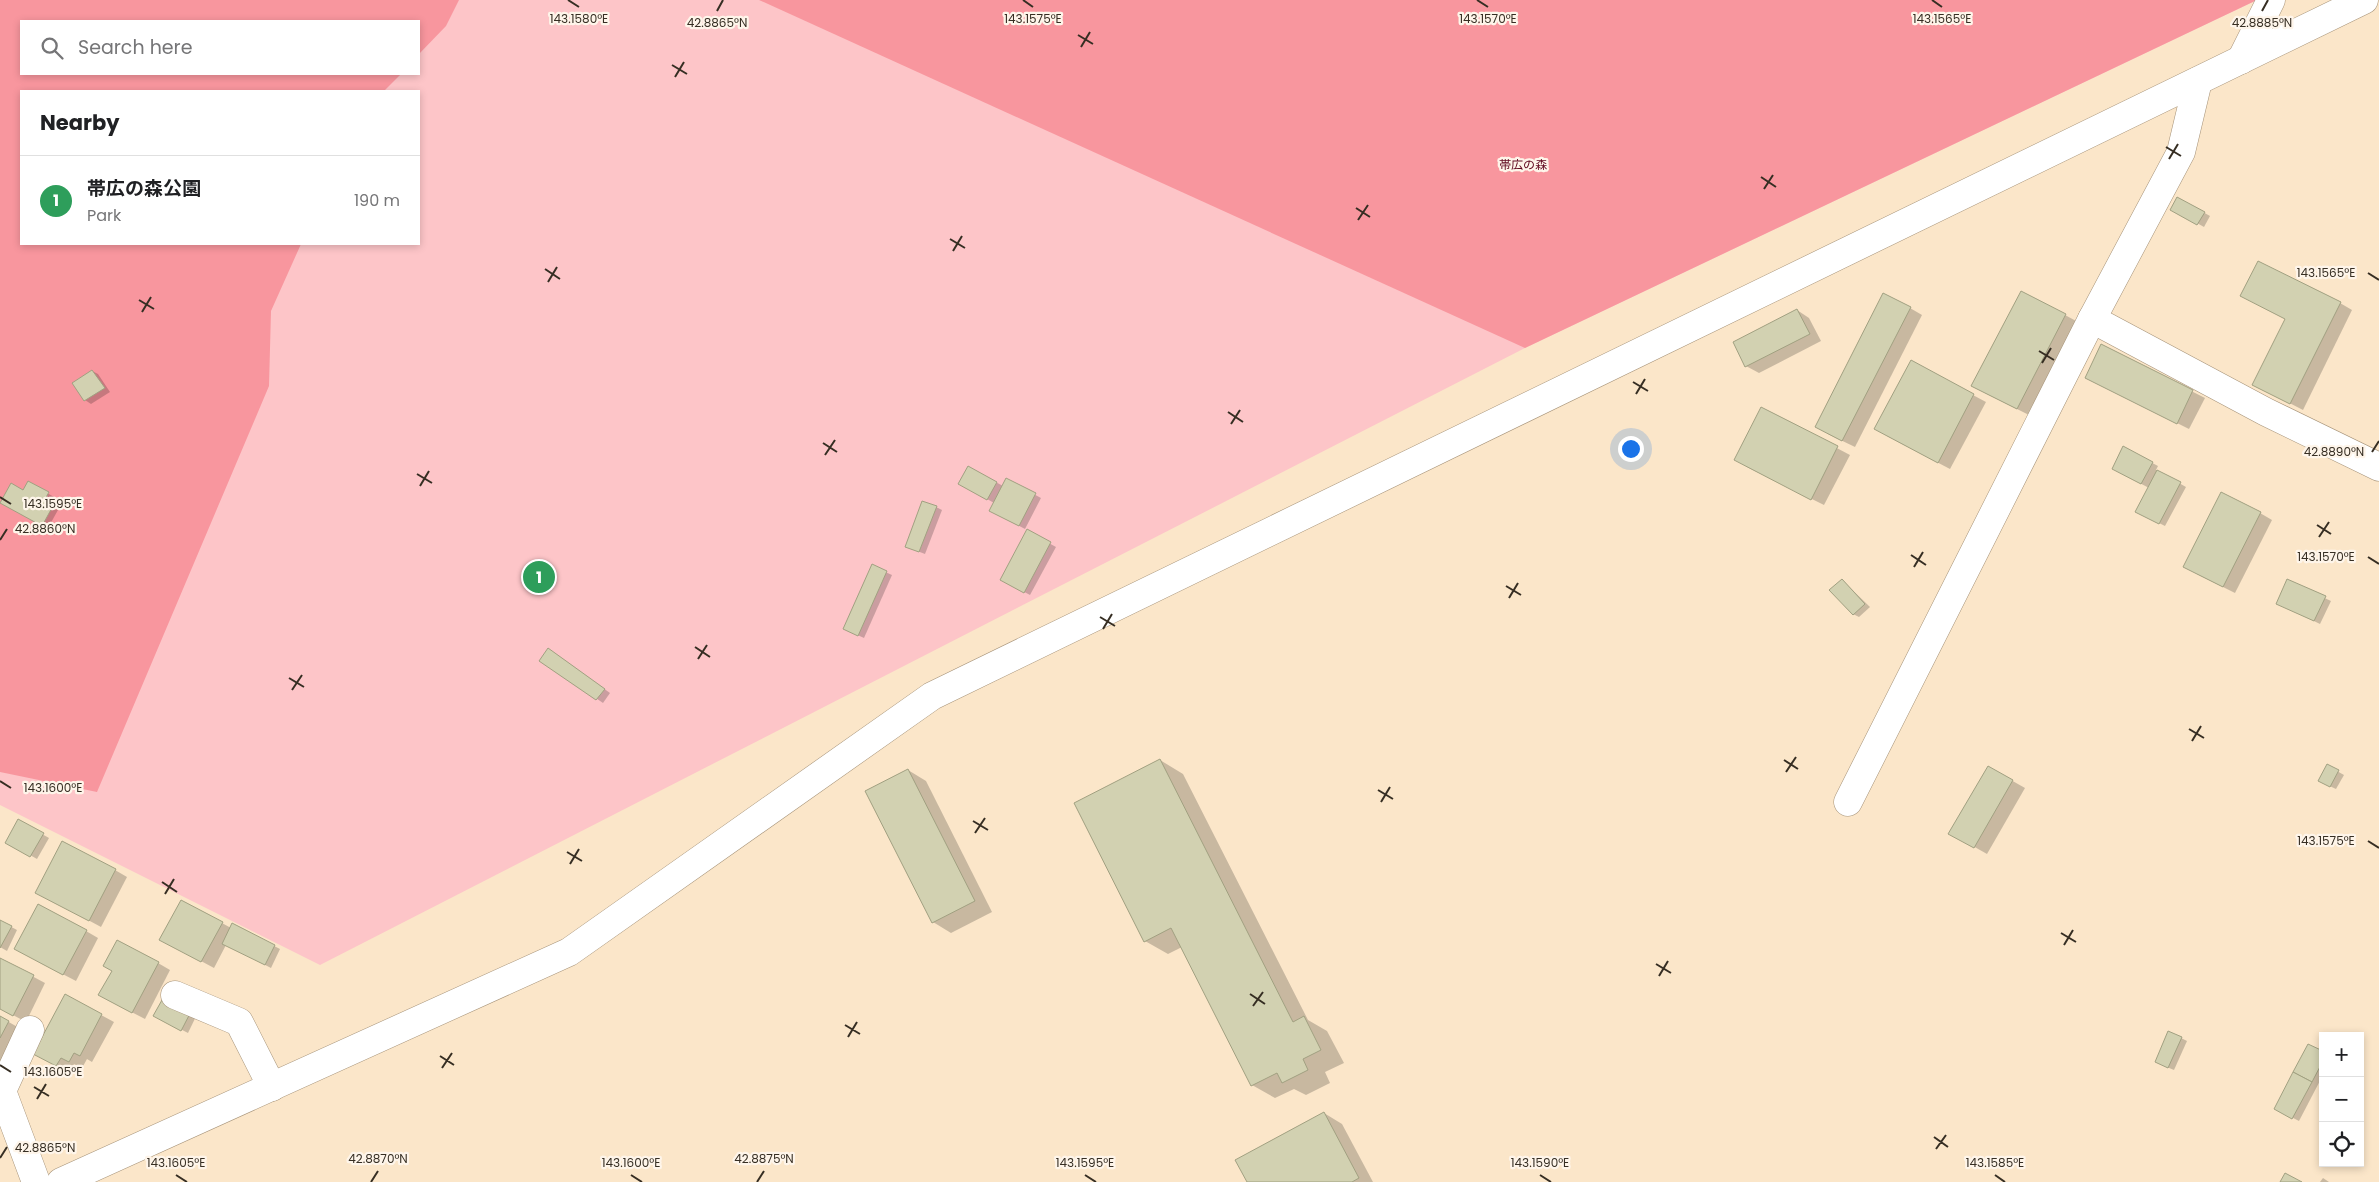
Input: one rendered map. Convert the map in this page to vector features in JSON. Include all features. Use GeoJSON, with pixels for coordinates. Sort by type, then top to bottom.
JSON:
{"type":"FeatureCollection","features":[{"type":"Feature","properties":{"kind":"street"},"geometry":{"type":"LineString","coordinates":[[2241,60],[2271,0]]}},
{"type":"Feature","properties":{"kind":"street"},"geometry":{"type":"LineString","coordinates":[[61,1182],[109,1172],[272,1087],[569,952],[932,696],[2364,0]]}},
{"type":"Feature","properties":{"kind":"street"},"geometry":{"type":"LineString","coordinates":[[1848,802],[2092,319],[2181,152],[2198,81]]}},
{"type":"Feature","properties":{"kind":"street"},"geometry":{"type":"LineString","coordinates":[[2092,319],[2266,412],[2379,467]]}},
{"type":"Feature","properties":{"kind":"street"},"geometry":{"type":"LineString","coordinates":[[175,995],[239,1022],[272,1087]]}},
{"type":"Feature","properties":{"kind":"street"},"geometry":{"type":"LineString","coordinates":[[30,1030],[2,1091],[36,1182]]}},
{"type":"Feature","properties":{"kind":"green space"},"geometry":{"type":"Polygon","coordinates":[[[0,0],[2257,0],[1525,348],[320,965],[0,805],[0,0]]]}},
{"type":"Feature","properties":{"kind":"green space"},"geometry":{"type":"Polygon","coordinates":[[[0,0],[459,0],[446,26],[420,53],[420,20],[20,20],[20,75],[400,75],[385,90],[20,90],[20,245],[301,245],[271,311],[269,386],[97,792],[0,772],[0,0]]]}},
{"type":"Feature","properties":{"kind":"green space","name":"帯広の森"},"geometry":{"type":"Polygon","coordinates":[[[759,0],[2257,0],[1525,348],[759,0]]]}},
{"type":"Feature","properties":{"kind":"building"},"geometry":{"type":"Polygon","coordinates":[[[2177,197],[2205,212],[2197,225],[2170,210],[2177,197]]]}},
{"type":"Feature","properties":{"kind":"building"},"geometry":{"type":"Polygon","coordinates":[[[2258,261],[2341,302],[2290,404],[2252,385],[2285,319],[2240,296],[2258,261]]]}},
{"type":"Feature","properties":{"kind":"building"},"geometry":{"type":"Polygon","coordinates":[[[2021,291],[2066,314],[2017,409],[1971,386],[2021,291]]]}},
{"type":"Feature","properties":{"kind":"building"},"geometry":{"type":"Polygon","coordinates":[[[1883,293],[1911,307],[1842,441],[1815,427],[1883,293]]]}},
{"type":"Feature","properties":{"kind":"building"},"geometry":{"type":"Polygon","coordinates":[[[1797,309],[1810,334],[1745,367],[1733,342],[1797,309]]]}},
{"type":"Feature","properties":{"kind":"building"},"geometry":{"type":"Polygon","coordinates":[[[2101,344],[2193,390],[2177,424],[2085,378],[2101,344]]]}},
{"type":"Feature","properties":{"kind":"building"},"geometry":{"type":"Polygon","coordinates":[[[1911,360],[1974,394],[1938,463],[1874,429],[1911,360]]]}},
{"type":"Feature","properties":{"kind":"building"},"geometry":{"type":"Polygon","coordinates":[[[92,370],[105,388],[84,401],[72,383],[92,370]]]}},
{"type":"Feature","properties":{"kind":"building"},"geometry":{"type":"Polygon","coordinates":[[[1761,407],[1838,446],[1811,500],[1734,460],[1761,407]]]}},
{"type":"Feature","properties":{"kind":"building"},"geometry":{"type":"Polygon","coordinates":[[[2123,446],[2153,462],[2141,484],[2112,469],[2123,446]]]}},
{"type":"Feature","properties":{"kind":"building"},"geometry":{"type":"Polygon","coordinates":[[[968,466],[997,482],[987,500],[958,484],[968,466]]]}},
{"type":"Feature","properties":{"kind":"building"},"geometry":{"type":"Polygon","coordinates":[[[2157,470],[2181,482],[2159,524],[2135,512],[2157,470]]]}},
{"type":"Feature","properties":{"kind":"building"},"geometry":{"type":"Polygon","coordinates":[[[1006,478],[1036,493],[1019,526],[989,511],[1006,478]]]}},
{"type":"Feature","properties":{"kind":"building"},"geometry":{"type":"Polygon","coordinates":[[[28,481],[49,492],[44,501],[53,506],[42,526],[0,503],[11,483],[23,490],[28,481]]]}},
{"type":"Feature","properties":{"kind":"building"},"geometry":{"type":"Polygon","coordinates":[[[2221,492],[2261,512],[2223,587],[2183,567],[2221,492]]]}},
{"type":"Feature","properties":{"kind":"building"},"geometry":{"type":"Polygon","coordinates":[[[922,501],[937,506],[919,552],[905,547],[922,501]]]}},
{"type":"Feature","properties":{"kind":"building"},"geometry":{"type":"Polygon","coordinates":[[[1027,529],[1051,542],[1024,593],[1000,580],[1027,529]]]}},
{"type":"Feature","properties":{"kind":"building"},"geometry":{"type":"Polygon","coordinates":[[[872,564],[887,571],[858,636],[843,629],[872,564]]]}},
{"type":"Feature","properties":{"kind":"building"},"geometry":{"type":"Polygon","coordinates":[[[1842,579],[1865,604],[1853,615],[1829,590],[1842,579]]]}},
{"type":"Feature","properties":{"kind":"building"},"geometry":{"type":"Polygon","coordinates":[[[2287,579],[2326,596],[2314,621],[2276,604],[2287,579]]]}},
{"type":"Feature","properties":{"kind":"building"},"geometry":{"type":"Polygon","coordinates":[[[548,648],[605,689],[596,700],[539,661],[548,648]]]}},
{"type":"Feature","properties":{"kind":"building"},"geometry":{"type":"Polygon","coordinates":[[[1160,759],[1293,1022],[1304,1016],[1321,1050],[1303,1059],[1308,1070],[1282,1083],[1277,1073],[1251,1086],[1171,928],[1144,942],[1074,803],[1160,759]]]}},
{"type":"Feature","properties":{"kind":"building"},"geometry":{"type":"Polygon","coordinates":[[[2327,764],[2339,770],[2330,787],[2318,781],[2327,764]]]}},
{"type":"Feature","properties":{"kind":"building"},"geometry":{"type":"Polygon","coordinates":[[[1988,766],[2013,780],[1974,848],[1948,834],[1988,766]]]}},
{"type":"Feature","properties":{"kind":"building"},"geometry":{"type":"Polygon","coordinates":[[[908,769],[975,901],[932,923],[865,791],[908,769]]]}},
{"type":"Feature","properties":{"kind":"building"},"geometry":{"type":"Polygon","coordinates":[[[18,819],[44,833],[30,857],[5,843],[18,819]]]}},
{"type":"Feature","properties":{"kind":"building"},"geometry":{"type":"Polygon","coordinates":[[[62,841],[116,869],[89,921],[35,893],[62,841]]]}},
{"type":"Feature","properties":{"kind":"building"},"geometry":{"type":"Polygon","coordinates":[[[181,900],[223,922],[201,962],[159,940],[181,900]]]}},
{"type":"Feature","properties":{"kind":"building"},"geometry":{"type":"Polygon","coordinates":[[[38,904],[87,930],[63,975],[14,949],[38,904]]]}},
{"type":"Feature","properties":{"kind":"building"},"geometry":{"type":"Polygon","coordinates":[[[0,920],[12,926],[0,948],[0,920]]]}},
{"type":"Feature","properties":{"kind":"building"},"geometry":{"type":"Polygon","coordinates":[[[232,923],[275,945],[265,965],[222,944],[232,923]]]}},
{"type":"Feature","properties":{"kind":"building"},"geometry":{"type":"Polygon","coordinates":[[[117,940],[159,962],[132,1013],[98,995],[112,971],[103,966],[117,940]]]}},
{"type":"Feature","properties":{"kind":"building"},"geometry":{"type":"Polygon","coordinates":[[[0,958],[34,975],[13,1016],[0,1009],[0,958]]]}},
{"type":"Feature","properties":{"kind":"building"},"geometry":{"type":"Polygon","coordinates":[[[171,984],[198,998],[181,1031],[153,1016],[171,984]]]}},
{"type":"Feature","properties":{"kind":"building"},"geometry":{"type":"Polygon","coordinates":[[[65,994],[102,1014],[80,1056],[74,1053],[69,1062],[61,1058],[56,1066],[33,1054],[65,994]]]}},
{"type":"Feature","properties":{"kind":"building"},"geometry":{"type":"Polygon","coordinates":[[[0,1016],[9,1021],[0,1038],[0,1016]]]}},
{"type":"Feature","properties":{"kind":"building"},"geometry":{"type":"Polygon","coordinates":[[[2168,1031],[2182,1037],[2168,1068],[2155,1062],[2168,1031]]]}},
{"type":"Feature","properties":{"kind":"building"},"geometry":{"type":"Polygon","coordinates":[[[2308,1044],[2319,1049],[2319,1069],[2312,1082],[2293,1072],[2308,1044]]]}},
{"type":"Feature","properties":{"kind":"building"},"geometry":{"type":"Polygon","coordinates":[[[2293,1072],[2312,1082],[2292,1119],[2274,1109],[2293,1072]]]}},
{"type":"Feature","properties":{"kind":"building"},"geometry":{"type":"Polygon","coordinates":[[[1324,1112],[1359,1178],[1352,1182],[1247,1182],[1235,1160],[1324,1112]]]}},
{"type":"Feature","properties":{"kind":"building"},"geometry":{"type":"Polygon","coordinates":[[[2285,1173],[2302,1182],[2280,1182],[2285,1173]]]}},
{"type":"Feature","properties":{"kind":"place","name":"帯広の森公園"},"geometry":{"type":"Point","coordinates":[539,577]}}]}
